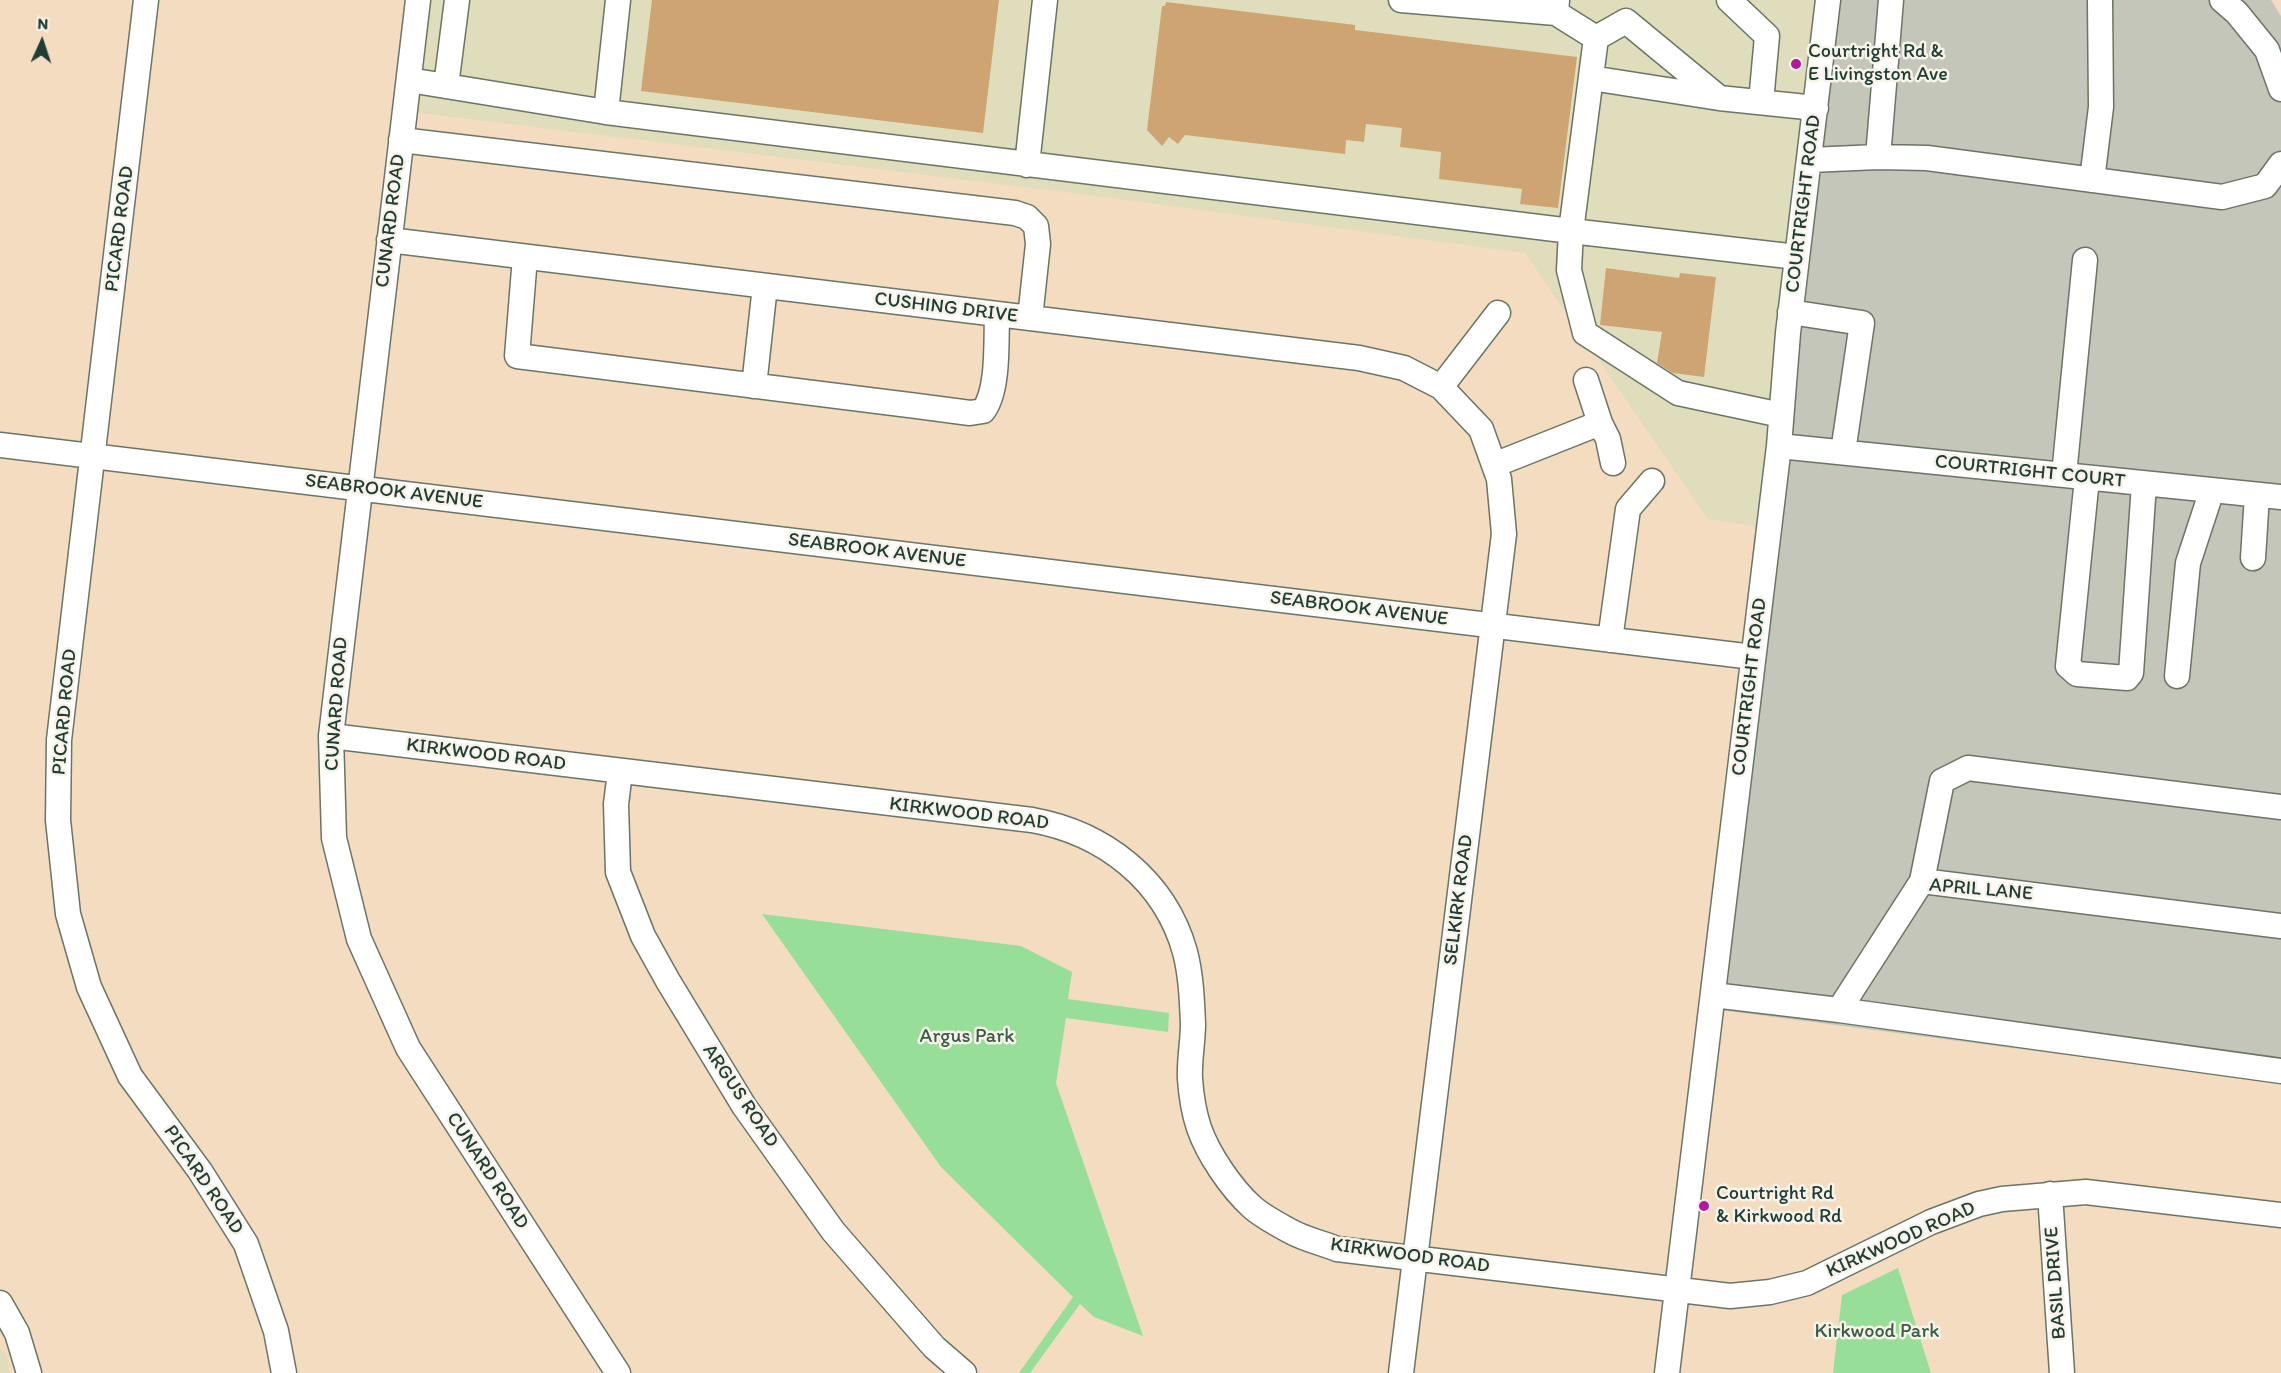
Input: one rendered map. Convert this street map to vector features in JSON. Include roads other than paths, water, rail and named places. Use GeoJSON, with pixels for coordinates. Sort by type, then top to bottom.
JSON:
{"type":"FeatureCollection","features":[{"type":"Feature","properties":{"kind":"street","name":"PICARD ROAD"},"geometry":{"type":"LineString","coordinates":[[146,0],[59,740],[58,820],[69,914],[88,987],[130,1076],[200,1172],[246,1244],[276,1331],[284,1373]]}},
{"type":"Feature","properties":{"kind":"street","name":"CUNARD ROAD"},"geometry":{"type":"LineString","coordinates":[[418,0],[331,736],[334,838],[359,939],[408,1048],[618,1373]]}},
{"type":"Feature","properties":{"kind":"street"},"geometry":{"type":"LineString","coordinates":[[446,86],[457,0]]}},
{"type":"Feature","properties":{"kind":"street"},"geometry":{"type":"LineString","coordinates":[[606,112],[618,0]]}},
{"type":"Feature","properties":{"kind":"street"},"geometry":{"type":"LineString","coordinates":[[1027,165],[1045,0]]}},
{"type":"Feature","properties":{"kind":"street"},"geometry":{"type":"LineString","coordinates":[[1401,0],[1556,7],[1596,38]]}},
{"type":"Feature","properties":{"kind":"street"},"geometry":{"type":"LineString","coordinates":[[1729,0],[1767,36],[1761,102]]}},
{"type":"Feature","properties":{"kind":"street","name":"COURTRIGHT ROAD"},"geometry":{"type":"LineString","coordinates":[[1667,1373],[1779,446],[1790,312],[1828,0]]}},
{"type":"Feature","properties":{"kind":"street"},"geometry":{"type":"LineString","coordinates":[[2092,180],[2101,107],[2100,0]]}},
{"type":"Feature","properties":{"kind":"street"},"geometry":{"type":"LineString","coordinates":[[2222,0],[2237,13],[2267,50],[2281,89]]}},
{"type":"Feature","properties":{"kind":"street"},"geometry":{"type":"LineString","coordinates":[[1878,157],[1885,1]]}},
{"type":"Feature","properties":{"kind":"street"},"geometry":{"type":"LineString","coordinates":[[1596,38],[1626,21],[1719,98]]}},
{"type":"Feature","properties":{"kind":"street"},"geometry":{"type":"LineString","coordinates":[[1596,38],[1571,231],[1569,270],[1585,333],[1678,393],[1781,415]]}},
{"type":"Feature","properties":{"kind":"street"},"geometry":{"type":"LineString","coordinates":[[1591,78],[1719,98],[1816,108]]}},
{"type":"Feature","properties":{"kind":"street"},"geometry":{"type":"LineString","coordinates":[[409,80],[606,112],[1797,257]]}},
{"type":"Feature","properties":{"kind":"street"},"geometry":{"type":"LineString","coordinates":[[401,140],[1015,213],[1028,217],[1036,226],[1038,244],[1030,318]]}},
{"type":"Feature","properties":{"kind":"street"},"geometry":{"type":"LineString","coordinates":[[1810,160],[1878,157],[1927,158],[2222,196],[2265,186],[2281,164]]}},
{"type":"Feature","properties":{"kind":"street","name":"CUSHING DRIVE"},"geometry":{"type":"LineString","coordinates":[[389,240],[1359,358],[1404,368],[1441,387],[1481,429]]}},
{"type":"Feature","properties":{"kind":"street"},"geometry":{"type":"LineString","coordinates":[[525,257],[517,356],[754,386],[969,412],[983,411],[990,402],[993,386],[997,315]]}},
{"type":"Feature","properties":{"kind":"street"},"geometry":{"type":"LineString","coordinates":[[2085,260],[2076,477],[2079,548],[2068,666],[2077,674],[2127,678],[2132,673],[2144,484]]}},
{"type":"Feature","properties":{"kind":"street"},"geometry":{"type":"LineString","coordinates":[[754,386],[765,286]]}},
{"type":"Feature","properties":{"kind":"street"},"geometry":{"type":"LineString","coordinates":[[1790,312],[1862,322],[1843,452]]}},
{"type":"Feature","properties":{"kind":"street"},"geometry":{"type":"LineString","coordinates":[[1441,387],[1498,313]]}},
{"type":"Feature","properties":{"kind":"street"},"geometry":{"type":"LineString","coordinates":[[1586,381],[1600,423],[1608,439],[1613,464]]}},
{"type":"Feature","properties":{"kind":"street"},"geometry":{"type":"LineString","coordinates":[[1494,465],[1600,423]]}},
{"type":"Feature","properties":{"kind":"street","name":"SELKIRK ROAD"},"geometry":{"type":"LineString","coordinates":[[1401,1373],[1504,534],[1499,479],[1481,429]]}},
{"type":"Feature","properties":{"kind":"street","name":"SEABROOK AVENUE"},"geometry":{"type":"LineString","coordinates":[[0,445],[1753,657]]}},
{"type":"Feature","properties":{"kind":"street","name":"COURTRIGHT COURT"},"geometry":{"type":"LineString","coordinates":[[1779,446],[2269,496]]}},
{"type":"Feature","properties":{"kind":"street"},"geometry":{"type":"LineString","coordinates":[[1610,640],[1628,509],[1652,481]]}},
{"type":"Feature","properties":{"kind":"street"},"geometry":{"type":"LineString","coordinates":[[2177,676],[2188,563],[2212,490]]}},
{"type":"Feature","properties":{"kind":"street"},"geometry":{"type":"LineString","coordinates":[[2253,558],[2269,496]]}},
{"type":"Feature","properties":{"kind":"street","name":"KIRKWOOD ROAD"},"geometry":{"type":"LineString","coordinates":[[331,736],[1032,820],[1057,825],[1100,844],[1137,870],[1154,889],[1168,909],[1178,932],[1190,976],[1193,1026],[1190,1079],[1199,1128],[1220,1170],[1252,1207],[1292,1232],[1337,1249],[1730,1296],[1770,1292],[1807,1283],[1923,1226],[1955,1213],[2002,1199],[2086,1192],[2129,1195],[2281,1215]]}},
{"type":"Feature","properties":{"kind":"street"},"geometry":{"type":"LineString","coordinates":[[1922,881],[1942,781],[1968,768],[2281,807]]}},
{"type":"Feature","properties":{"kind":"street","name":"ARGUS ROAD"},"geometry":{"type":"LineString","coordinates":[[620,772],[616,804],[618,872],[643,936],[668,981],[744,1106],[833,1231],[933,1347],[964,1373]]}},
{"type":"Feature","properties":{"kind":"street","name":"APRIL LANE"},"geometry":{"type":"LineString","coordinates":[[1839,1010],[1922,881],[2281,926]]}},
{"type":"Feature","properties":{"kind":"street"},"geometry":{"type":"LineString","coordinates":[[1713,995],[1839,1010],[2281,1071]]}},
{"type":"Feature","properties":{"kind":"street","name":"BASIL DRIVE"},"geometry":{"type":"LineString","coordinates":[[2050,1194],[2062,1373]]}},
{"type":"Feature","properties":{"kind":"street"},"geometry":{"type":"LineString","coordinates":[[0,1303],[8,1338],[29,1373]]}},
{"type":"Feature","properties":{"kind":"place","name":"Courtright Rd & E Livingston Ave"},"geometry":{"type":"Point","coordinates":[1796,64]}},
{"type":"Feature","properties":{"kind":"place","name":"Courtright Rd & Kirkwood Rd"},"geometry":{"type":"Point","coordinates":[1704,1206]}},
{"type":"Feature","properties":{"kind":"park label","name":"Argus Park"},"geometry":{"type":"Point","coordinates":[967,1037]}},
{"type":"Feature","properties":{"kind":"park label","name":"Kirkwood Park"},"geometry":{"type":"Point","coordinates":[1877,1332]}}]}
